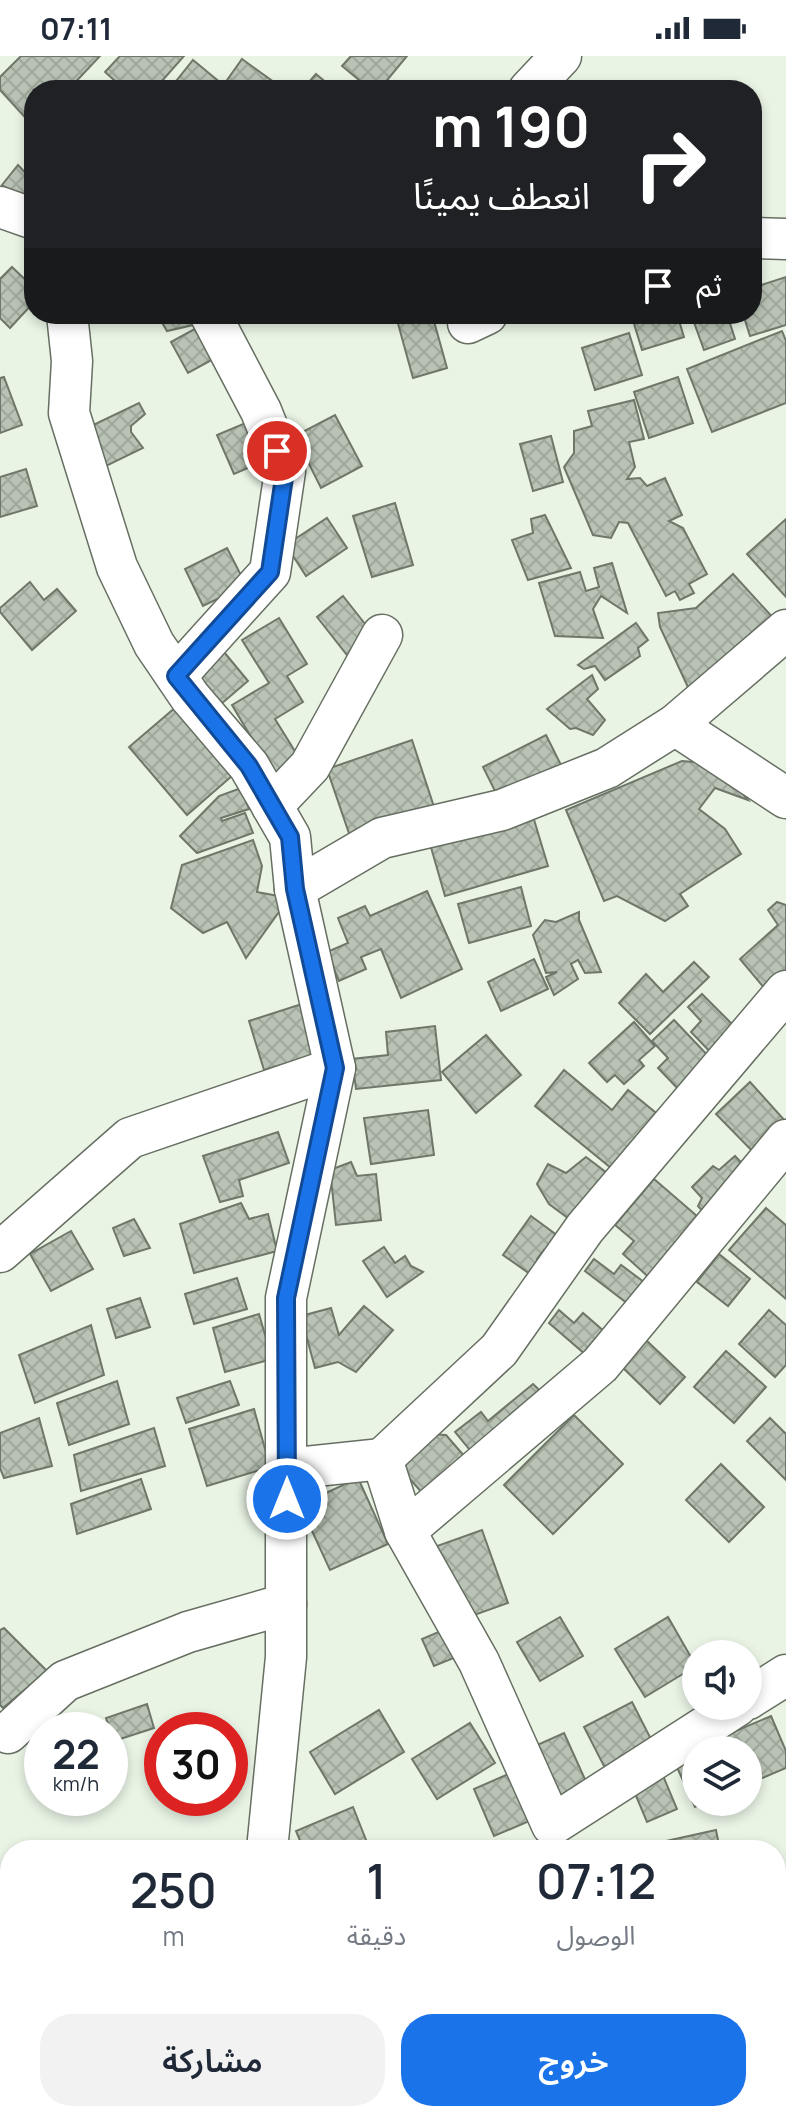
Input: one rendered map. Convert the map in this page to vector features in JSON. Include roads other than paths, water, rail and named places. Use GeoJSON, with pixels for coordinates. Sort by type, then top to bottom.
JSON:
{"type":"FeatureCollection","features":[{"type":"Feature","properties":{"kind":"street"},"geometry":{"type":"LineString","coordinates":[[538,80],[561,56]]}},
{"type":"Feature","properties":{"kind":"street"},"geometry":{"type":"LineString","coordinates":[[0,207],[24,215]]}},
{"type":"Feature","properties":{"kind":"street"},"geometry":{"type":"LineString","coordinates":[[762,238],[786,239]]}},
{"type":"Feature","properties":{"kind":"street"},"geometry":{"type":"LineString","coordinates":[[68,324],[72,361],[69,413],[86,477],[117,567],[154,644],[249,766],[290,837],[295,889],[335,1068],[286,1298],[286,1657],[268,1840]]}},
{"type":"Feature","properties":{"kind":"street"},"geometry":{"type":"LineString","coordinates":[[176,676],[270,572],[285,471],[261,411],[215,324]]}},
{"type":"Feature","properties":{"kind":"street"},"geometry":{"type":"LineString","coordinates":[[295,889],[382,838],[502,810],[607,768],[675,725],[786,630]]}},
{"type":"Feature","properties":{"kind":"street"},"geometry":{"type":"LineString","coordinates":[[272,806],[310,766],[382,635]]}},
{"type":"Feature","properties":{"kind":"street"},"geometry":{"type":"LineString","coordinates":[[675,725],[786,798]]}},
{"type":"Feature","properties":{"kind":"street"},"geometry":{"type":"LineString","coordinates":[[287,1469],[382,1459],[499,1350],[585,1228],[786,991]]}},
{"type":"Feature","properties":{"kind":"street"},"geometry":{"type":"LineString","coordinates":[[0,1252],[130,1138],[335,1068]]}},
{"type":"Feature","properties":{"kind":"street"},"geometry":{"type":"LineString","coordinates":[[405,1531],[600,1365],[786,1140]]}},
{"type":"Feature","properties":{"kind":"street"},"geometry":{"type":"LineString","coordinates":[[382,1459],[405,1531],[479,1662],[552,1825],[715,1720]]}},
{"type":"Feature","properties":{"kind":"street"},"geometry":{"type":"LineString","coordinates":[[8,1733],[65,1681],[188,1632],[286,1604]]}}]}
